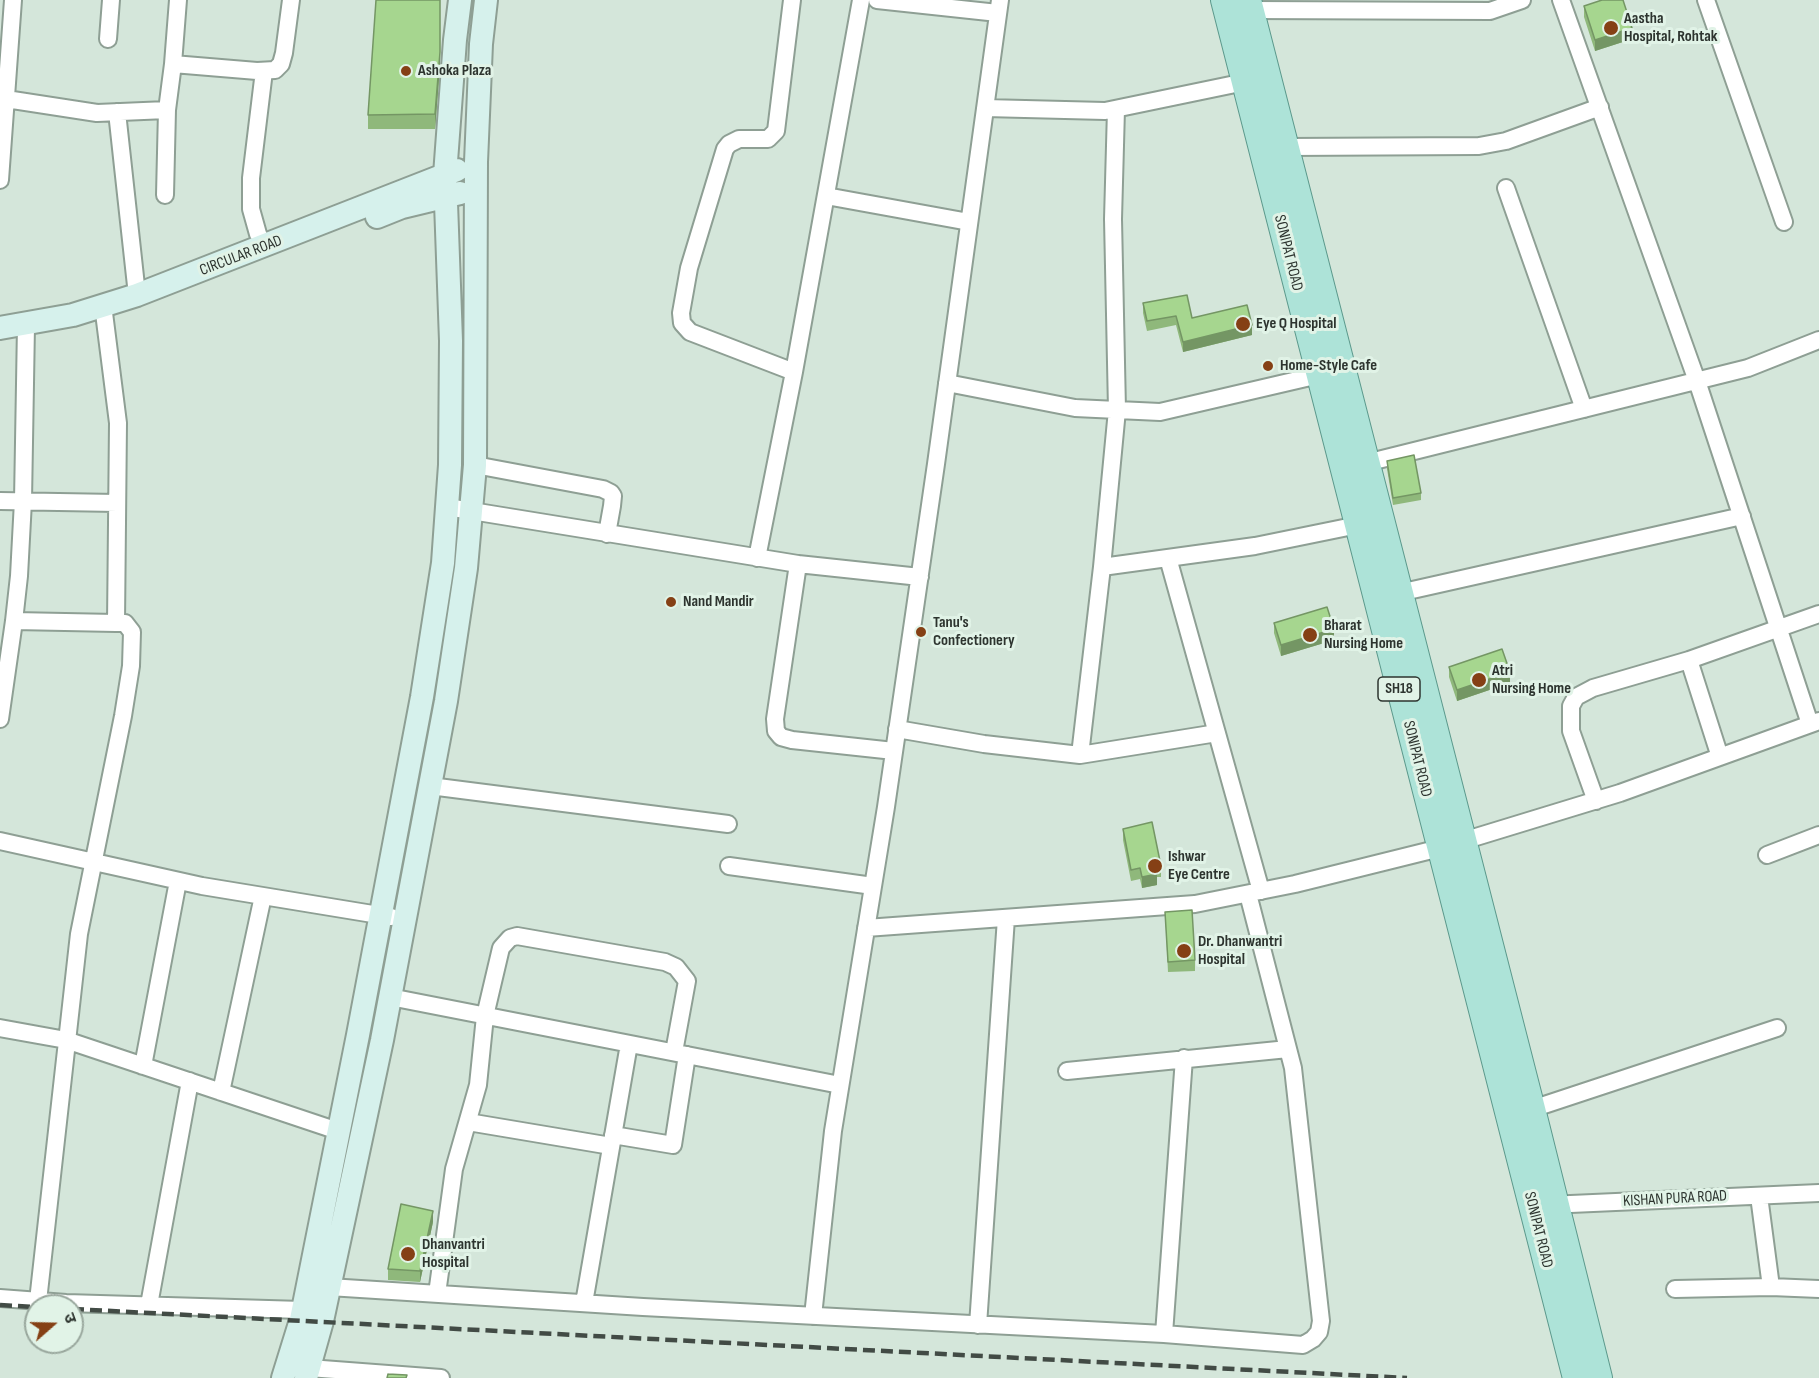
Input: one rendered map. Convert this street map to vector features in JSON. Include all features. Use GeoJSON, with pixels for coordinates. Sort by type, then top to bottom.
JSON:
{"type":"FeatureCollection","features":[{"type":"Feature","properties":{"kind":"main road"},"geometry":{"type":"LineString","coordinates":[[283,1378],[302,1310],[338,1131],[422,698],[443,563],[450,465],[451,341],[446,186],[455,40],[460,0]]}},
{"type":"Feature","properties":{"kind":"main road"},"geometry":{"type":"LineString","coordinates":[[307,1373],[330,1287],[390,997],[430,786],[466,568],[475,465],[476,162],[481,44],[486,0]]}},
{"type":"Feature","properties":{"kind":"main road","name":"SONIPAT ROAD"},"geometry":{"type":"LineString","coordinates":[[1224,0],[1358,525],[1451,845],[1532,1108],[1544,1205],[1576,1378]]}},
{"type":"Feature","properties":{"kind":"main road","name":"SONIPAT ROAD"},"geometry":{"type":"LineString","coordinates":[[1249,5],[1399,593],[1451,845],[1544,1205],[1599,1378]]}},
{"type":"Feature","properties":{"kind":"main road","name":"CIRCULAR ROAD"},"geometry":{"type":"LineString","coordinates":[[104,311],[158,299],[402,207],[446,186],[476,162]]}},
{"type":"Feature","properties":{"kind":"main road","name":"CIRCULAR ROAD"},"geometry":{"type":"LineString","coordinates":[[0,339],[26,331],[82,325],[136,295],[265,247],[446,186],[476,189]]}},
{"type":"Feature","properties":{"kind":"main road","name":"CIRCULAR ROAD"},"geometry":{"type":"LineString","coordinates":[[0,328],[26,331]]}},
{"type":"Feature","properties":{"kind":"main road"},"geometry":{"type":"LineString","coordinates":[[433,629],[456,634]]}},
{"type":"Feature","properties":{"kind":"street"},"geometry":{"type":"LineString","coordinates":[[0,180],[6,99],[5,47],[13,0]]}},
{"type":"Feature","properties":{"kind":"street"},"geometry":{"type":"LineString","coordinates":[[108,39],[111,0]]}},
{"type":"Feature","properties":{"kind":"street"},"geometry":{"type":"LineString","coordinates":[[165,195],[167,110],[178,0]]}},
{"type":"Feature","properties":{"kind":"street"},"geometry":{"type":"LineString","coordinates":[[173,64],[274,70],[281,64],[284,53],[291,0]]}},
{"type":"Feature","properties":{"kind":"street"},"geometry":{"type":"LineString","coordinates":[[792,0],[776,131],[768,139],[739,139],[725,149],[689,268],[681,314],[682,322],[690,332],[794,372]]}},
{"type":"Feature","properties":{"kind":"street"},"geometry":{"type":"LineString","coordinates":[[757,558],[794,372],[861,0]]}},
{"type":"Feature","properties":{"kind":"street"},"geometry":{"type":"LineString","coordinates":[[813,1316],[833,1131],[920,577],[999,7],[877,0]]}},
{"type":"Feature","properties":{"kind":"street"},"geometry":{"type":"LineString","coordinates":[[1249,5],[1490,11],[1522,0]]}},
{"type":"Feature","properties":{"kind":"street"},"geometry":{"type":"LineString","coordinates":[[866,928],[1195,904],[1254,892],[1451,845],[1596,801],[1815,722],[1779,628],[1697,381],[1561,0]]}},
{"type":"Feature","properties":{"kind":"street"},"geometry":{"type":"LineString","coordinates":[[1706,0],[1784,222]]}},
{"type":"Feature","properties":{"kind":"street"},"geometry":{"type":"LineString","coordinates":[[264,71],[251,178],[251,209],[258,234],[265,247]]}},
{"type":"Feature","properties":{"kind":"street"},"geometry":{"type":"LineString","coordinates":[[985,108],[1105,111],[1245,82]]}},
{"type":"Feature","properties":{"kind":"street"},"geometry":{"type":"LineString","coordinates":[[6,99],[97,113],[167,110]]}},
{"type":"Feature","properties":{"kind":"street"},"geometry":{"type":"LineString","coordinates":[[1286,147],[1479,146],[1506,141],[1599,107]]}},
{"type":"Feature","properties":{"kind":"street"},"geometry":{"type":"LineString","coordinates":[[1080,754],[1102,567],[1117,410],[1113,219],[1116,109]]}},
{"type":"Feature","properties":{"kind":"street"},"geometry":{"type":"LineString","coordinates":[[117,112],[136,295]]}},
{"type":"Feature","properties":{"kind":"street"},"geometry":{"type":"LineString","coordinates":[[1506,188],[1584,409]]}},
{"type":"Feature","properties":{"kind":"street"},"geometry":{"type":"LineString","coordinates":[[826,196],[969,222]]}},
{"type":"Feature","properties":{"kind":"street"},"geometry":{"type":"LineString","coordinates":[[104,311],[118,423],[116,623]]}},
{"type":"Feature","properties":{"kind":"street"},"geometry":{"type":"LineString","coordinates":[[0,719],[14,621],[23,501],[26,331]]}},
{"type":"Feature","properties":{"kind":"street"},"geometry":{"type":"LineString","coordinates":[[1366,463],[1748,368],[1819,340]]}},
{"type":"Feature","properties":{"kind":"street"},"geometry":{"type":"LineString","coordinates":[[947,383],[1075,408],[1160,412],[1320,375]]}},
{"type":"Feature","properties":{"kind":"street"},"geometry":{"type":"LineString","coordinates":[[475,465],[603,489],[611,493],[613,496],[608,534]]}},
{"type":"Feature","properties":{"kind":"street"},"geometry":{"type":"LineString","coordinates":[[0,501],[117,503]]}},
{"type":"Feature","properties":{"kind":"street"},"geometry":{"type":"LineString","coordinates":[[447,507],[757,558],[920,577]]}},
{"type":"Feature","properties":{"kind":"street"},"geometry":{"type":"LineString","coordinates":[[1399,593],[1742,516]]}},
{"type":"Feature","properties":{"kind":"street"},"geometry":{"type":"LineString","coordinates":[[1102,567],[1255,546],[1358,525]]}},
{"type":"Feature","properties":{"kind":"street"},"geometry":{"type":"LineString","coordinates":[[330,1287],[1164,1334],[1303,1345],[1313,1340],[1319,1332],[1321,1321],[1293,1068],[1217,733],[1168,558]]}},
{"type":"Feature","properties":{"kind":"street"},"geometry":{"type":"LineString","coordinates":[[798,564],[776,731],[781,736],[792,740],[894,751]]}},
{"type":"Feature","properties":{"kind":"street"},"geometry":{"type":"LineString","coordinates":[[1596,801],[1571,731],[1571,706],[1576,697],[1593,688],[1689,660],[1819,614]]}},
{"type":"Feature","properties":{"kind":"street"},"geometry":{"type":"LineString","coordinates":[[14,621],[124,623],[132,632],[131,666],[79,934],[39,1294]]}},
{"type":"Feature","properties":{"kind":"street"},"geometry":{"type":"LineString","coordinates":[[1689,660],[1720,757]]}},
{"type":"Feature","properties":{"kind":"street"},"geometry":{"type":"LineString","coordinates":[[897,729],[984,744],[1080,754],[1217,733]]}},
{"type":"Feature","properties":{"kind":"street"},"geometry":{"type":"LineString","coordinates":[[430,786],[728,824]]}},
{"type":"Feature","properties":{"kind":"street"},"geometry":{"type":"LineString","coordinates":[[1767,855],[1819,835]]}},
{"type":"Feature","properties":{"kind":"street"},"geometry":{"type":"LineString","coordinates":[[0,841],[178,881],[405,920]]}},
{"type":"Feature","properties":{"kind":"street"},"geometry":{"type":"LineString","coordinates":[[729,866],[873,886]]}},
{"type":"Feature","properties":{"kind":"street"},"geometry":{"type":"LineString","coordinates":[[143,1066],[178,881]]}},
{"type":"Feature","properties":{"kind":"street"},"geometry":{"type":"LineString","coordinates":[[221,1092],[263,896]]}},
{"type":"Feature","properties":{"kind":"street"},"geometry":{"type":"LineString","coordinates":[[978,1325],[1006,918]]}},
{"type":"Feature","properties":{"kind":"street"},"geometry":{"type":"LineString","coordinates":[[437,1294],[454,1169],[478,1085],[484,1016],[501,948],[510,938],[517,936],[665,962],[676,966],[687,981],[673,1145],[612,1141],[468,1122]]}},
{"type":"Feature","properties":{"kind":"street"},"geometry":{"type":"LineString","coordinates":[[390,997],[840,1085]]}},
{"type":"Feature","properties":{"kind":"street"},"geometry":{"type":"LineString","coordinates":[[0,1028],[66,1040],[338,1131]]}},
{"type":"Feature","properties":{"kind":"street"},"geometry":{"type":"LineString","coordinates":[[1532,1108],[1777,1028]]}},
{"type":"Feature","properties":{"kind":"street"},"geometry":{"type":"LineString","coordinates":[[584,1303],[629,1044]]}},
{"type":"Feature","properties":{"kind":"street"},"geometry":{"type":"LineString","coordinates":[[1067,1071],[1288,1049]]}},
{"type":"Feature","properties":{"kind":"street"},"geometry":{"type":"LineString","coordinates":[[1164,1334],[1184,1058]]}},
{"type":"Feature","properties":{"kind":"street"},"geometry":{"type":"LineString","coordinates":[[149,1305],[189,1081]]}},
{"type":"Feature","properties":{"kind":"street","name":"KISHAN PURA ROAD"},"geometry":{"type":"LineString","coordinates":[[1544,1205],[1819,1193]]}},
{"type":"Feature","properties":{"kind":"street"},"geometry":{"type":"LineString","coordinates":[[1759,1196],[1771,1287]]}},
{"type":"Feature","properties":{"kind":"street"},"geometry":{"type":"LineString","coordinates":[[1675,1288],[1819,1289]]}},
{"type":"Feature","properties":{"kind":"street"},"geometry":{"type":"LineString","coordinates":[[0,1298],[24,1300]]}},
{"type":"Feature","properties":{"kind":"street"},"geometry":{"type":"LineString","coordinates":[[84,1303],[302,1310]]}},
{"type":"Feature","properties":{"kind":"street"},"geometry":{"type":"LineString","coordinates":[[307,1373],[441,1378]]}},
{"type":"Feature","properties":{"kind":"building","name":"Ashoka Plaza"},"geometry":{"type":"Polygon","coordinates":[[[376,0],[440,0],[440,52],[435,114],[368,115],[376,0]]]}},
{"type":"Feature","properties":{"kind":"building"},"geometry":{"type":"Polygon","coordinates":[[[1602,0],[1623,0],[1632,28],[1595,40],[1584,6],[1602,0]]]}},
{"type":"Feature","properties":{"kind":"building"},"geometry":{"type":"Polygon","coordinates":[[[1187,295],[1192,318],[1247,305],[1252,325],[1183,342],[1176,316],[1147,321],[1143,303],[1187,295]]]}},
{"type":"Feature","properties":{"kind":"building"},"geometry":{"type":"Polygon","coordinates":[[[1414,455],[1421,493],[1393,498],[1387,461],[1414,455]]]}},
{"type":"Feature","properties":{"kind":"building"},"geometry":{"type":"Polygon","coordinates":[[[1327,607],[1334,629],[1281,645],[1274,623],[1327,607]]]}},
{"type":"Feature","properties":{"kind":"building"},"geometry":{"type":"Polygon","coordinates":[[[1502,649],[1510,672],[1457,690],[1449,667],[1502,649]]]}},
{"type":"Feature","properties":{"kind":"building"},"geometry":{"type":"Polygon","coordinates":[[[1152,822],[1161,866],[1155,867],[1157,874],[1142,877],[1140,868],[1131,870],[1123,829],[1152,822]]]}},
{"type":"Feature","properties":{"kind":"building"},"geometry":{"type":"Polygon","coordinates":[[[1192,910],[1195,960],[1168,962],[1165,912],[1192,910]]]}},
{"type":"Feature","properties":{"kind":"building"},"geometry":{"type":"Polygon","coordinates":[[[401,1204],[433,1211],[420,1271],[388,1269],[401,1204]]]}},
{"type":"Feature","properties":{"kind":"building"},"geometry":{"type":"Polygon","coordinates":[[[388,1374],[407,1375],[406,1378],[387,1378],[388,1374]]]}},
{"type":"Feature","properties":{"kind":"railway"},"geometry":{"type":"LineString","coordinates":[[0,1305],[24,1306]]}},
{"type":"Feature","properties":{"kind":"railway"},"geometry":{"type":"LineString","coordinates":[[84,1310],[1407,1378]]}},
{"type":"Feature","properties":{"kind":"place","name":"Aastha Hospital, Rohtak"},"geometry":{"type":"Point","coordinates":[1611,28]}},
{"type":"Feature","properties":{"kind":"place","name":"Ashoka Plaza"},"geometry":{"type":"Point","coordinates":[406,71]}},
{"type":"Feature","properties":{"kind":"place","name":"Eye Q Hospital"},"geometry":{"type":"Point","coordinates":[1243,324]}},
{"type":"Feature","properties":{"kind":"place","name":"Home-Style Cafe"},"geometry":{"type":"Point","coordinates":[1268,366]}},
{"type":"Feature","properties":{"kind":"place","name":"Nand Mandir"},"geometry":{"type":"Point","coordinates":[671,602]}},
{"type":"Feature","properties":{"kind":"place","name":"Tanu's Confectionery"},"geometry":{"type":"Point","coordinates":[921,632]}},
{"type":"Feature","properties":{"kind":"place","name":"Bharat Nursing Home"},"geometry":{"type":"Point","coordinates":[1310,635]}},
{"type":"Feature","properties":{"kind":"place","name":"Atri Nursing Home"},"geometry":{"type":"Point","coordinates":[1479,680]}},
{"type":"Feature","properties":{"kind":"place","name":"Ishwar Eye Centre"},"geometry":{"type":"Point","coordinates":[1155,866]}},
{"type":"Feature","properties":{"kind":"place","name":"Dr. Dhanwantri Hospital"},"geometry":{"type":"Point","coordinates":[1184,951]}},
{"type":"Feature","properties":{"kind":"place","name":"Dhanvantri Hospital"},"geometry":{"type":"Point","coordinates":[408,1254]}}]}
